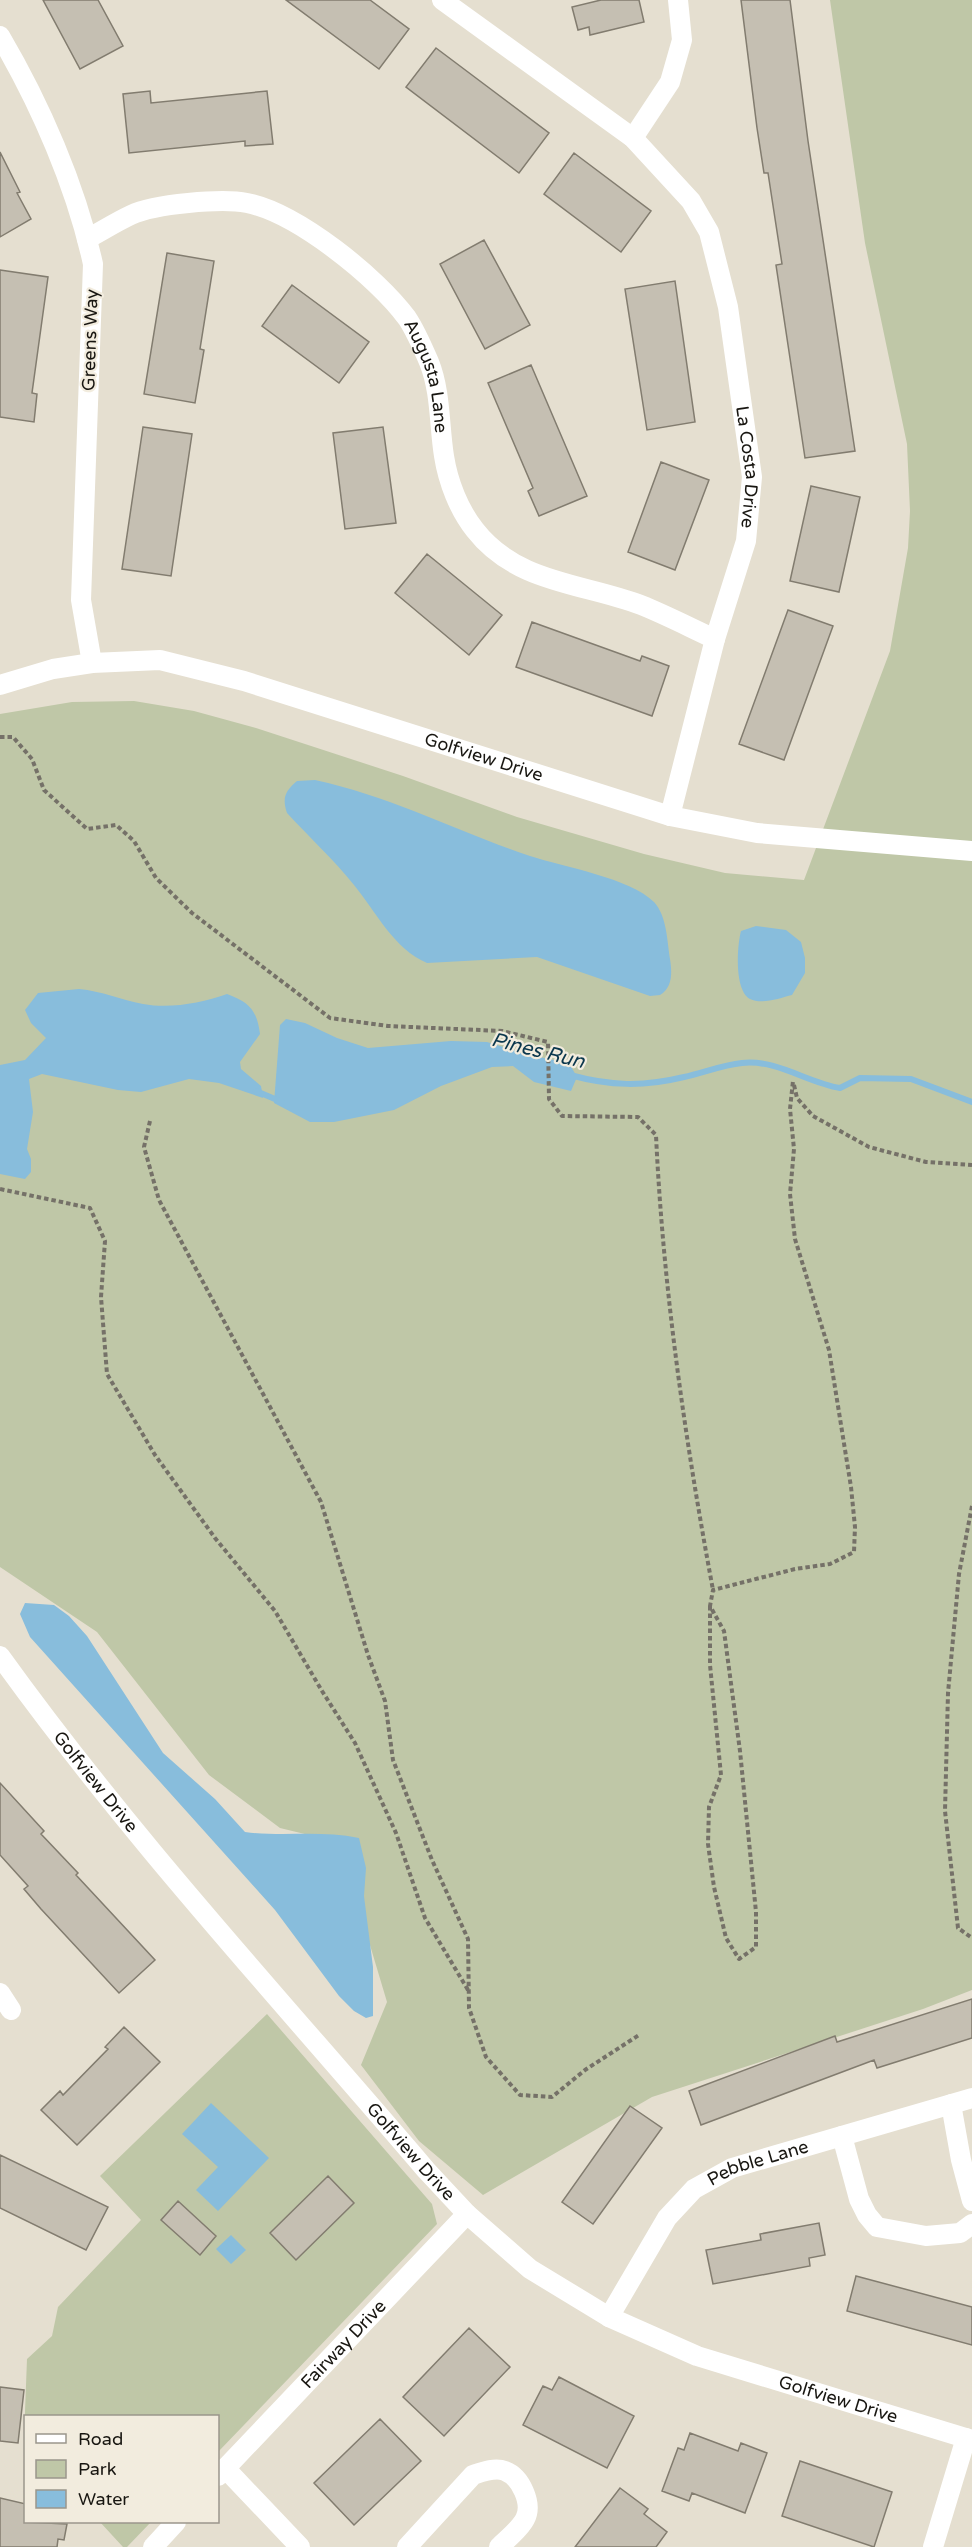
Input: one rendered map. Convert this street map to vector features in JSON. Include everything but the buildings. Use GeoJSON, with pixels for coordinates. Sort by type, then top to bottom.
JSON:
{"type":"FeatureCollection","features":[{"type":"Feature","properties":{"kind":"street","name":"La Costa Drive"},"geometry":{"type":"LineString","coordinates":[[442,0],[633,138],[691,201],[709,232],[728,306],[752,477],[747,542],[715,639],[670,816]]}},
{"type":"Feature","properties":{"kind":"street"},"geometry":{"type":"LineString","coordinates":[[633,138],[670,82],[682,40],[678,0]]}},
{"type":"Feature","properties":{"kind":"street","name":"Greens Way"},"geometry":{"type":"LineString","coordinates":[[0,36],[14,59],[60,159],[93,264],[81,600],[92,663]]}},
{"type":"Feature","properties":{"kind":"street","name":"Augusta Lane"},"geometry":{"type":"LineString","coordinates":[[87,239],[133,214],[158,207],[246,202],[273,211],[324,242],[368,276],[407,318],[430,363],[438,393],[444,458],[460,508],[476,532],[504,556],[547,580],[640,605],[715,639]]}},
{"type":"Feature","properties":{"kind":"street","name":"Golfview Drive"},"geometry":{"type":"LineString","coordinates":[[0,685],[53,669],[92,663],[160,660],[244,681],[670,816],[757,833],[972,851]]}},
{"type":"Feature","properties":{"kind":"street","name":"Golfview Drive"},"geometry":{"type":"LineString","coordinates":[[0,1656],[56,1733],[128,1821],[426,2170],[467,2214],[530,2269],[609,2317],[697,2356],[969,2439]]}},
{"type":"Feature","properties":{"kind":"street","name":"Pebble Lane"},"geometry":{"type":"LineString","coordinates":[[609,2317],[667,2217],[694,2189],[732,2168],[972,2098]]}},
{"type":"Feature","properties":{"kind":"street"},"geometry":{"type":"LineString","coordinates":[[951,2104],[961,2160],[972,2201]]}},
{"type":"Feature","properties":{"kind":"street"},"geometry":{"type":"LineString","coordinates":[[842,2136],[859,2199],[867,2215],[877,2227],[926,2236],[960,2233],[972,2224]]}},
{"type":"Feature","properties":{"kind":"street","name":"Fairway Drive"},"geometry":{"type":"LineString","coordinates":[[221,2472],[467,2214]]}},
{"type":"Feature","properties":{"kind":"street"},"geometry":{"type":"LineString","coordinates":[[933,2547],[969,2439]]}},
{"type":"Feature","properties":{"kind":"street"},"geometry":{"type":"LineString","coordinates":[[407,2547],[473,2475],[487,2470],[505,2471],[518,2481],[527,2499],[526,2519],[499,2547]]}},
{"type":"Feature","properties":{"kind":"street"},"geometry":{"type":"LineString","coordinates":[[221,2472],[300,2547]]}},
{"type":"Feature","properties":{"kind":"street"},"geometry":{"type":"LineString","coordinates":[[153,2547],[175,2523]]}},
{"type":"Feature","properties":{"kind":"path"},"geometry":{"type":"LineString","coordinates":[[0,737],[13,737],[32,759],[44,790],[87,829],[116,825],[134,841],[156,878],[192,913],[330,1018],[388,1026],[502,1031],[548,1042],[549,1099],[562,1116],[638,1117],[656,1135],[667,1274],[683,1408],[713,1590],[710,1606],[710,1665],[721,1775],[709,1808],[708,1844],[714,1887],[726,1938],[739,1959],[756,1947],[750,1834],[724,1631],[710,1606]]}},
{"type":"Feature","properties":{"kind":"path"},"geometry":{"type":"LineString","coordinates":[[713,1590],[795,1569],[830,1564],[854,1552],[855,1527],[851,1487],[829,1350],[795,1239],[790,1194],[794,1149],[790,1109],[793,1081],[796,1098],[813,1116],[869,1147],[926,1162],[972,1165]]}},
{"type":"Feature","properties":{"kind":"path"},"geometry":{"type":"LineString","coordinates":[[150,1121],[144,1147],[159,1200],[321,1502],[384,1701],[393,1760],[432,1860],[468,1939],[469,2008],[486,2057],[520,2095],[552,2097],[585,2070],[639,2035]]}},
{"type":"Feature","properties":{"kind":"path"},"geometry":{"type":"LineString","coordinates":[[0,1189],[90,1208],[105,1241],[101,1297],[108,1374],[155,1455],[215,1538],[275,1611],[355,1743],[396,1833],[425,1918],[469,1991]]}},
{"type":"Feature","properties":{"kind":"path"},"geometry":{"type":"LineString","coordinates":[[972,1506],[959,1574],[951,1638],[945,1811],[958,1928],[972,1938]]}},
{"type":"Feature","properties":{"kind":"green space"},"geometry":{"type":"Polygon","coordinates":[[[830,0],[972,0],[972,1990],[923,2009],[652,2097],[483,2195],[419,2141],[361,2065],[387,2002],[361,1915],[354,1846],[280,1828],[209,1775],[97,1632],[0,1567],[0,714],[72,702],[134,701],[194,711],[256,728],[403,776],[517,817],[644,854],[725,873],[804,880],[890,651],[908,548],[910,511],[907,444],[865,243],[830,0]]]}},
{"type":"Feature","properties":{"kind":"green space"},"geometry":{"type":"Polygon","coordinates":[[[267,2014],[432,2204],[437,2224],[219,2451],[219,2415],[25,2415],[27,2359],[52,2336],[58,2307],[141,2220],[100,2176],[267,2014]]]}},
{"type":"Feature","properties":{"kind":"green space"},"geometry":{"type":"Polygon","coordinates":[[[101,2523],[150,2523],[127,2547],[123,2547],[101,2523]]]}},
{"type":"Feature","properties":{"kind":"water"},"geometry":{"type":"Polygon","coordinates":[[[315,780],[371,796],[530,856],[596,874],[629,886],[643,894],[654,902],[664,921],[671,969],[671,979],[667,988],[660,995],[650,996],[537,957],[427,963],[415,957],[386,929],[346,876],[287,813],[285,799],[290,788],[297,781],[315,780]]]}},
{"type":"Feature","properties":{"kind":"water"},"geometry":{"type":"Polygon","coordinates":[[[756,926],[786,930],[801,942],[805,958],[805,973],[792,995],[755,1001],[745,994],[741,987],[738,957],[741,931],[756,926]]]}},
{"type":"Feature","properties":{"kind":"water"},"geometry":{"type":"Polygon","coordinates":[[[79,989],[164,1006],[207,1000],[227,994],[241,1000],[254,1013],[260,1034],[240,1062],[241,1069],[261,1086],[263,1098],[219,1083],[189,1079],[141,1092],[118,1090],[42,1074],[29,1079],[33,1112],[27,1149],[31,1159],[31,1172],[25,1179],[0,1174],[0,1065],[25,1060],[46,1038],[31,1023],[25,1010],[38,993],[79,989]]]}},
{"type":"Feature","properties":{"kind":"water"},"geometry":{"type":"Polygon","coordinates":[[[286,1019],[305,1023],[337,1038],[368,1048],[451,1041],[487,1042],[529,1055],[569,1063],[577,1077],[571,1091],[534,1082],[513,1066],[492,1067],[441,1086],[394,1110],[334,1122],[310,1122],[274,1103],[280,1025],[286,1019]]]}},
{"type":"Feature","properties":{"kind":"water"},"geometry":{"type":"Polygon","coordinates":[[[25,1603],[54,1605],[69,1616],[87,1636],[163,1753],[215,1799],[245,1832],[330,1834],[359,1838],[366,1868],[364,1896],[373,1967],[373,2016],[366,2018],[354,2011],[339,1996],[275,1910],[30,1637],[20,1614],[25,1603]]]}},
{"type":"Feature","properties":{"kind":"water"},"geometry":{"type":"Polygon","coordinates":[[[211,2103],[269,2158],[218,2211],[196,2190],[218,2167],[182,2134],[211,2103]]]}},
{"type":"Feature","properties":{"kind":"water"},"geometry":{"type":"Polygon","coordinates":[[[231,2235],[246,2250],[231,2264],[216,2249],[231,2235]]]}},
{"type":"Feature","properties":{"kind":"waterway","name":"Pines Run"},"geometry":{"type":"LineString","coordinates":[[570,1075],[613,1083],[640,1084],[669,1080],[735,1064],[755,1063],[780,1068],[840,1088],[860,1078],[911,1079],[972,1102]]}},
{"type":"Feature","properties":{"kind":"waterway","name":"Pines Run"},"geometry":{"type":"LineString","coordinates":[[256,1091],[282,1102]]}}]}
